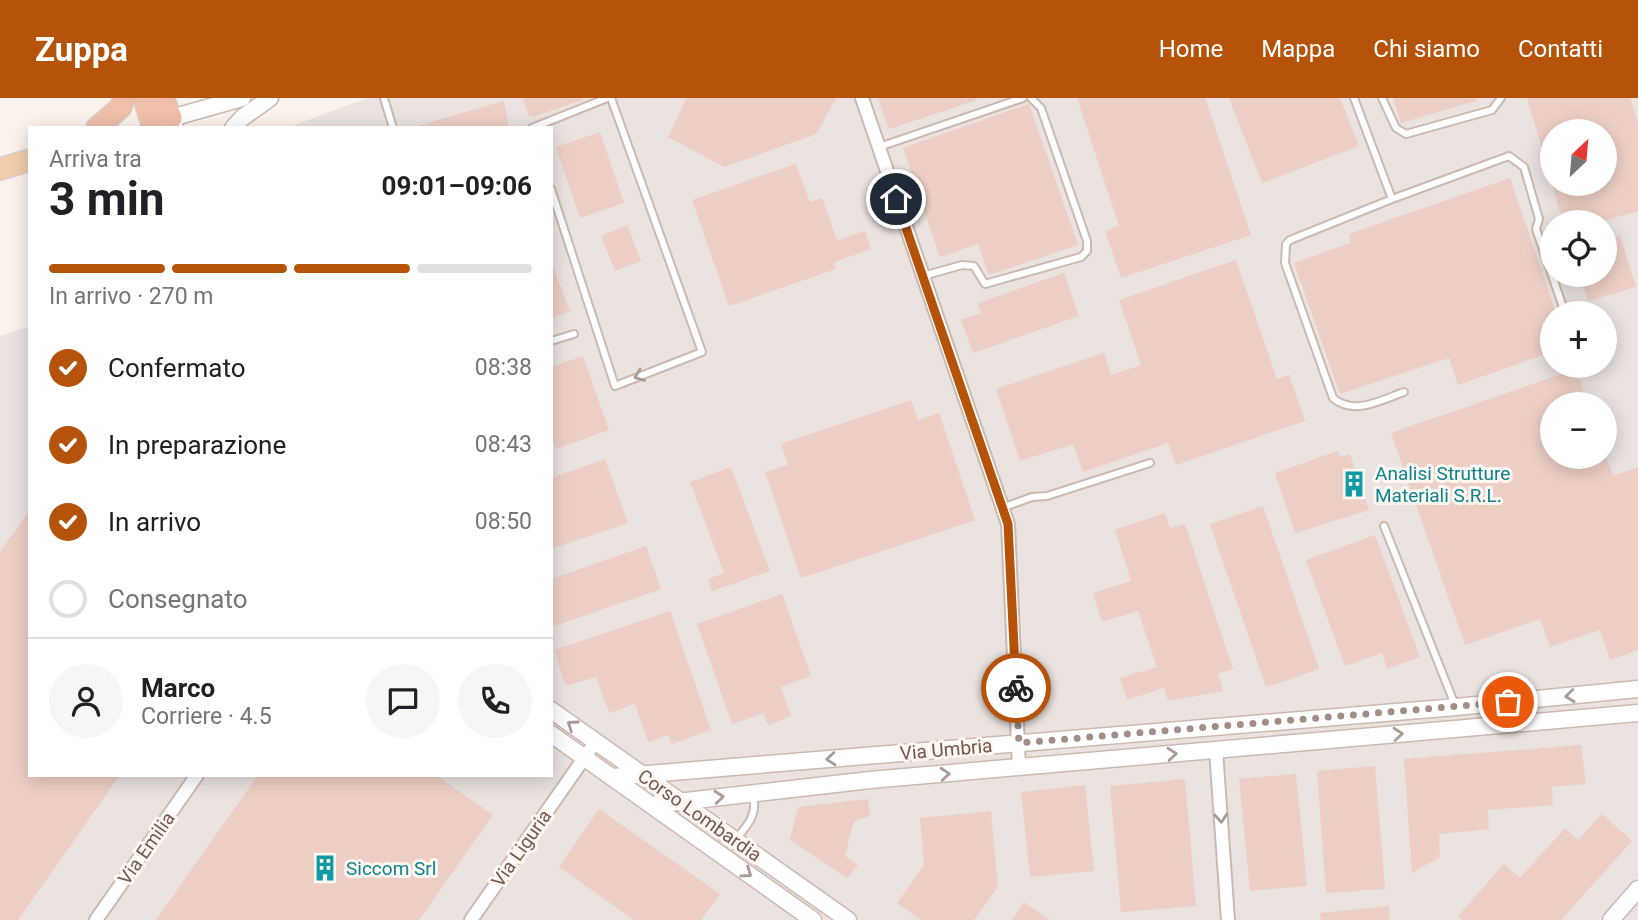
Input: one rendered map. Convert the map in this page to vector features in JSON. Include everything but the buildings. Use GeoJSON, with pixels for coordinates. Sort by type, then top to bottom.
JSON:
{"type":"FeatureCollection","features":[{"type":"Feature","properties":{"kind":"highway"},"geometry":{"type":"LineString","coordinates":[[99,126],[121,107],[124,98]]}},
{"type":"Feature","properties":{"kind":"highway"},"geometry":{"type":"LineString","coordinates":[[144,98],[158,125]]}},
{"type":"Feature","properties":{"kind":"highway"},"geometry":{"type":"LineString","coordinates":[[158,125],[163,98]]}},
{"type":"Feature","properties":{"kind":"main road"},"geometry":{"type":"LineString","coordinates":[[0,169],[28,161]]}},
{"type":"Feature","properties":{"kind":"street"},"geometry":{"type":"LineString","coordinates":[[158,125],[242,98]]}},
{"type":"Feature","properties":{"kind":"street"},"geometry":{"type":"LineString","coordinates":[[235,126],[270,98]]}},
{"type":"Feature","properties":{"kind":"street"},"geometry":{"type":"LineString","coordinates":[[862,98],[1008,524],[1019,767]]}},
{"type":"Feature","properties":{"kind":"street","name":"Via Umbria"},"geometry":{"type":"LineString","coordinates":[[612,777],[1456,707],[1638,689]]}},
{"type":"Feature","properties":{"kind":"street"},"geometry":{"type":"LineString","coordinates":[[1456,707],[1458,729]]}},
{"type":"Feature","properties":{"kind":"street","name":"Corso Lombardia"},"geometry":{"type":"LineString","coordinates":[[553,711],[848,920]]}},
{"type":"Feature","properties":{"kind":"street","name":"Via Umbria"},"geometry":{"type":"LineString","coordinates":[[651,805],[862,781],[1638,713]]}},
{"type":"Feature","properties":{"kind":"street"},"geometry":{"type":"LineString","coordinates":[[1328,717],[1329,740]]}},
{"type":"Feature","properties":{"kind":"street","name":"Corso Lombardia"},"geometry":{"type":"LineString","coordinates":[[553,735],[813,920]]}},
{"type":"Feature","properties":{"kind":"street","name":"Via Liguria"},"geometry":{"type":"LineString","coordinates":[[471,920],[596,741]]}},
{"type":"Feature","properties":{"kind":"street"},"geometry":{"type":"LineString","coordinates":[[1216,750],[1228,920]]}},
{"type":"Feature","properties":{"kind":"street"},"geometry":{"type":"LineString","coordinates":[[857,756],[862,781]]}},
{"type":"Feature","properties":{"kind":"street","name":"Via Emilia"},"geometry":{"type":"LineString","coordinates":[[96,920],[196,777]]}},
{"type":"Feature","properties":{"kind":"street"},"geometry":{"type":"LineString","coordinates":[[770,890],[783,874]]}},
{"type":"Feature","properties":{"kind":"street"},"geometry":{"type":"LineString","coordinates":[[1611,920],[1638,889]]}},
{"type":"Feature","properties":{"kind":"lane"},"geometry":{"type":"LineString","coordinates":[[384,98],[392,126]]}},
{"type":"Feature","properties":{"kind":"lane"},"geometry":{"type":"LineString","coordinates":[[535,126],[609,98],[702,352],[615,386],[553,195]]}},
{"type":"Feature","properties":{"kind":"lane"},"geometry":{"type":"LineString","coordinates":[[879,147],[1023,98]]}},
{"type":"Feature","properties":{"kind":"lane"},"geometry":{"type":"LineString","coordinates":[[922,276],[962,265],[974,266],[985,284],[1081,257],[1087,251],[1087,241],[1041,108],[1031,98]]}},
{"type":"Feature","properties":{"kind":"lane"},"geometry":{"type":"LineString","coordinates":[[1354,98],[1392,199]]}},
{"type":"Feature","properties":{"kind":"lane"},"geometry":{"type":"LineString","coordinates":[[1382,98],[1396,128],[1406,134],[1492,110],[1501,98]]}},
{"type":"Feature","properties":{"kind":"lane"},"geometry":{"type":"LineString","coordinates":[[1404,392],[1357,407],[1342,405],[1333,398],[1285,263],[1286,244],[1290,240],[1509,156],[1524,167],[1539,219],[1536,229],[1561,301]]}},
{"type":"Feature","properties":{"kind":"lane"},"geometry":{"type":"LineString","coordinates":[[553,340],[574,334]]}},
{"type":"Feature","properties":{"kind":"lane"},"geometry":{"type":"LineString","coordinates":[[1002,508],[1150,463]]}},
{"type":"Feature","properties":{"kind":"lane"},"geometry":{"type":"LineString","coordinates":[[1384,526],[1456,707]]}},
{"type":"Feature","properties":{"kind":"lane"},"geometry":{"type":"LineString","coordinates":[[735,840],[752,818],[755,807],[752,793]]}},
{"type":"Feature","properties":{"kind":"shaded area"},"geometry":{"type":"Polygon","coordinates":[[[368,98],[1638,98],[1638,920],[0,920],[0,336],[28,327],[28,777],[553,777],[553,126],[291,126],[368,98]]]}},
{"type":"Feature","properties":{"kind":"way so far"},"geometry":{"type":"LineString","coordinates":[[1016,688],[1019,743],[1508,702]]}},
{"type":"Feature","properties":{"kind":"place","name":"Analisi Strutture Materiali S.R.L."},"geometry":{"type":"Point","coordinates":[1354,484]}},
{"type":"Feature","properties":{"kind":"place","name":"Siccom Srl"},"geometry":{"type":"Point","coordinates":[325,868]}},
{"type":"Feature","properties":{"kind":"route"},"geometry":{"type":"LineString","coordinates":[[896,199],[1008,524],[1016,688]]}}]}
